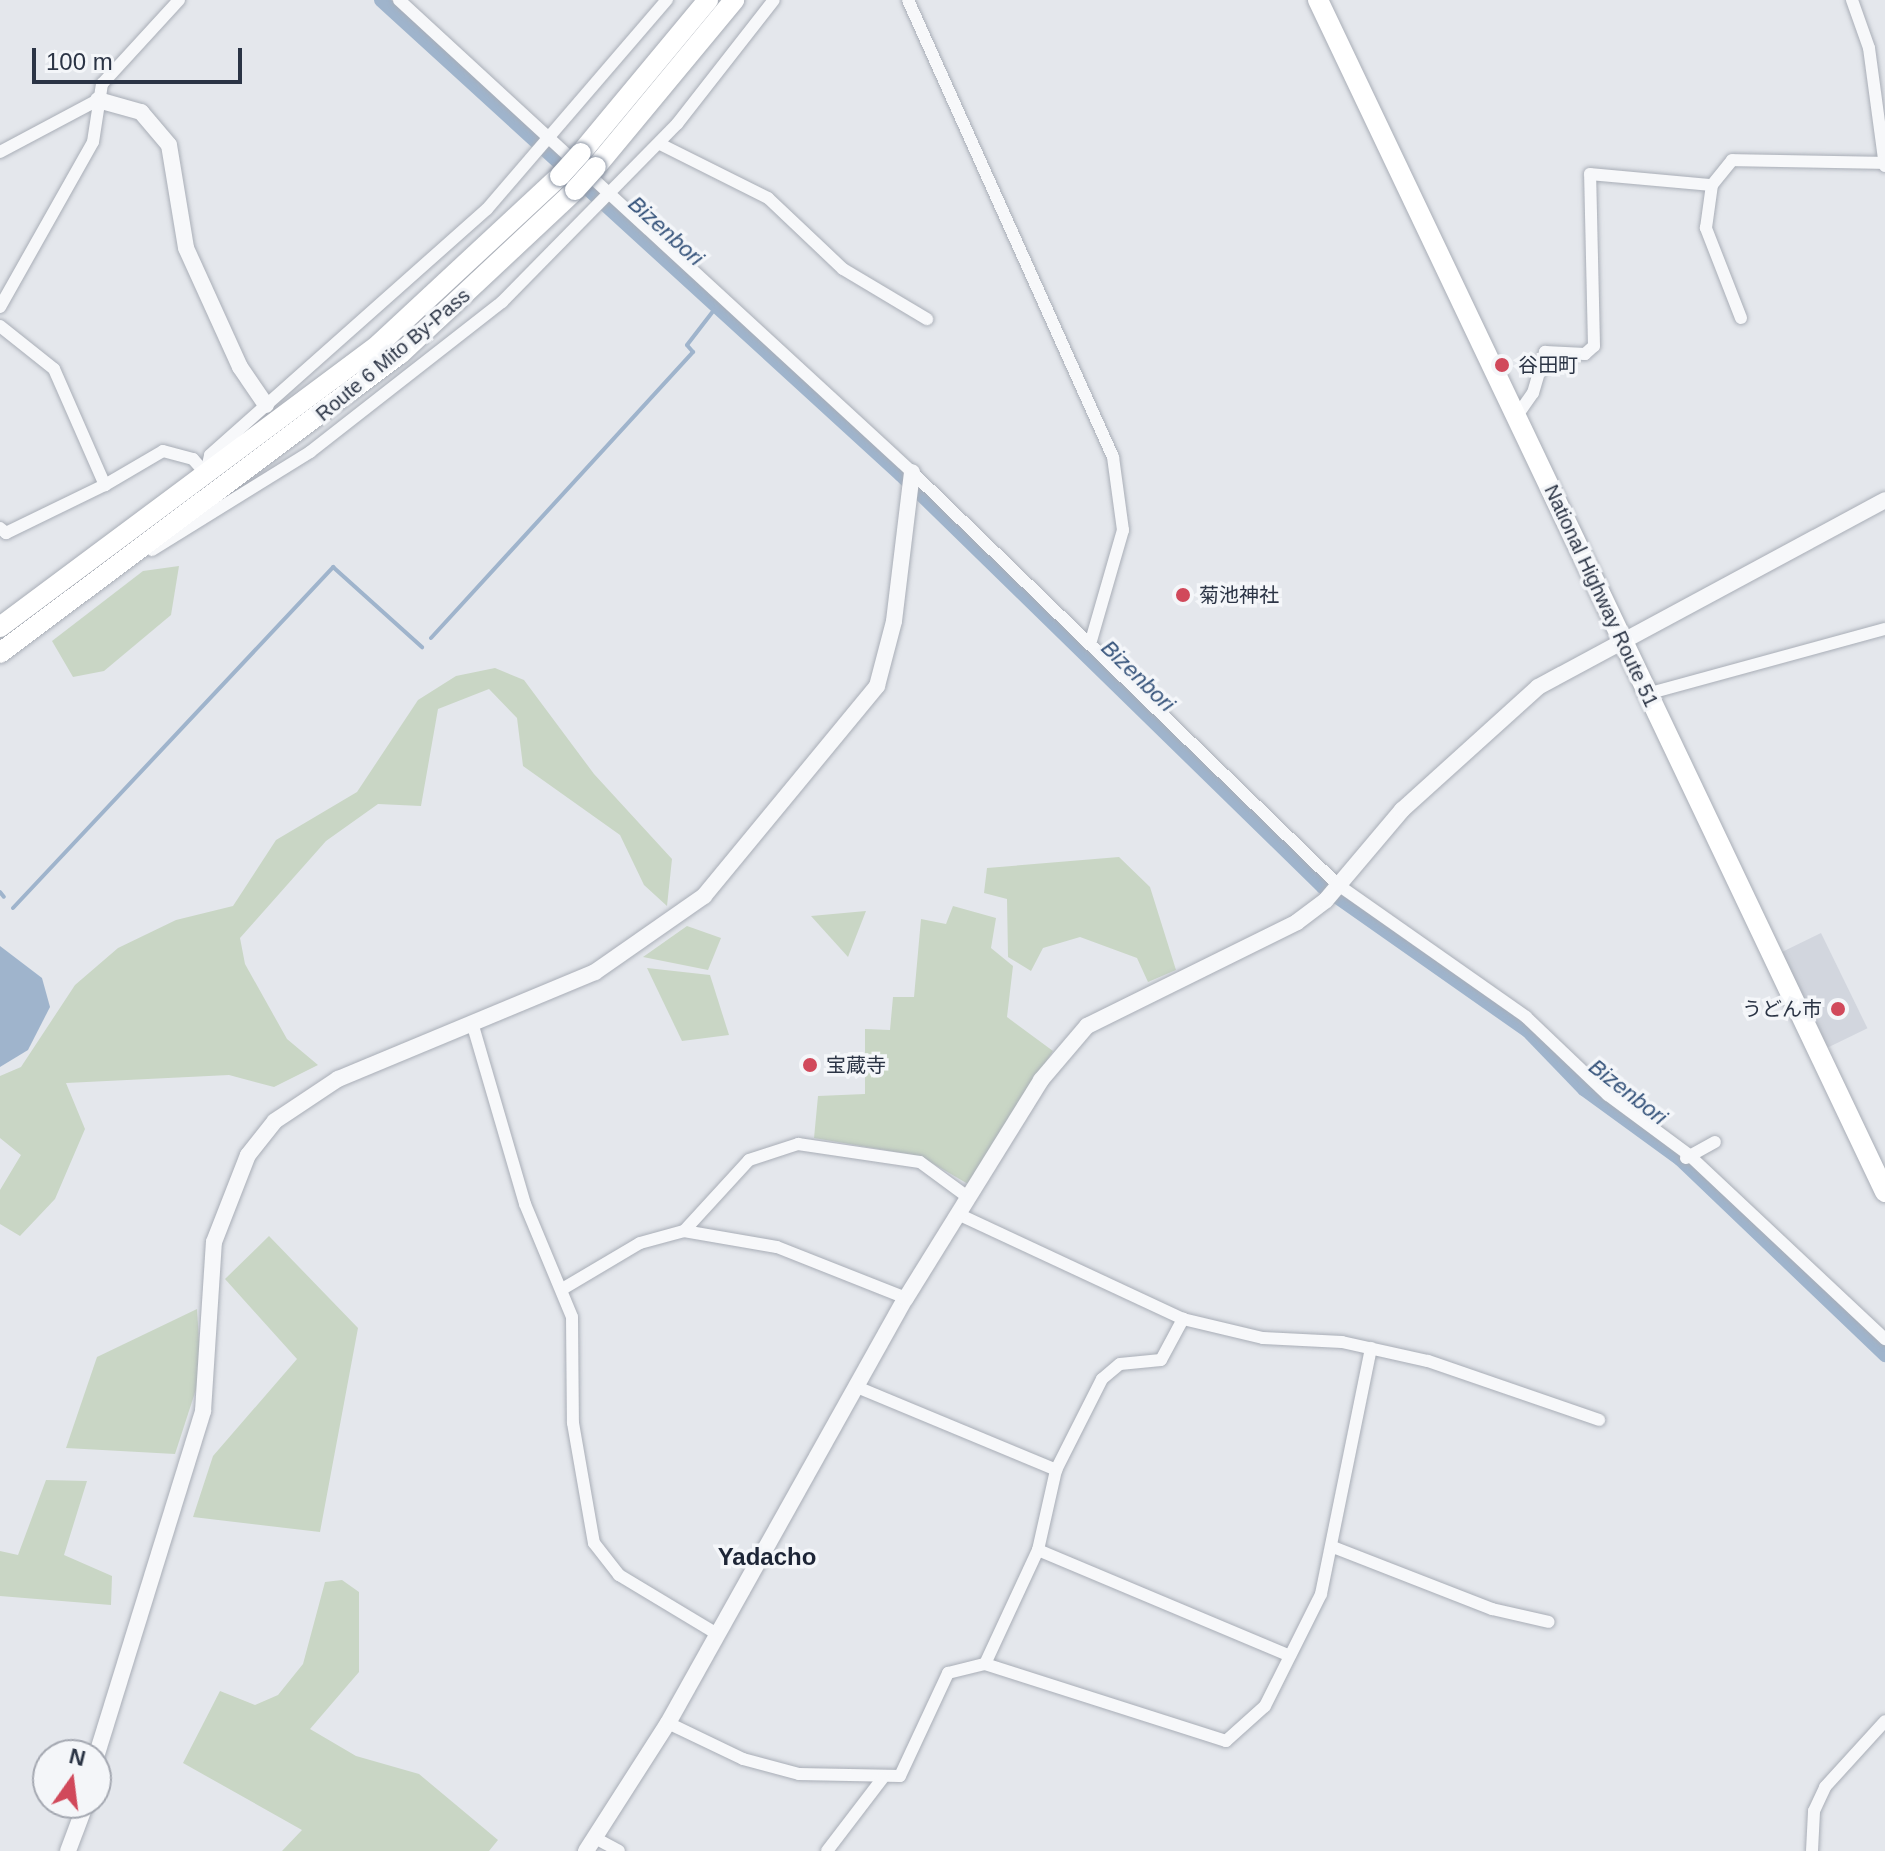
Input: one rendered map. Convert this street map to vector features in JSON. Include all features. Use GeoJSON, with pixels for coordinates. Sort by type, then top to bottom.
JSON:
{"type":"FeatureCollection","features":[{"type":"Feature","properties":{"kind":"highway","name":"Route 6 Mito By-Pass"},"geometry":{"type":"LineString","coordinates":[[0,653],[400,354],[575,190],[588,160],[708,0]]}},
{"type":"Feature","properties":{"kind":"highway","name":"Route 6 Mito By-Pass"},"geometry":{"type":"LineString","coordinates":[[0,627],[379,344],[560,176],[588,160],[734,0]]}},
{"type":"Feature","properties":{"kind":"highway","name":"National Highway Route 51"},"geometry":{"type":"LineString","coordinates":[[1318,0],[1885,1192]]}},
{"type":"Feature","properties":{"kind":"street"},"geometry":{"type":"LineString","coordinates":[[0,307],[93,142],[102,84],[179,0]]}},
{"type":"Feature","properties":{"kind":"street"},"geometry":{"type":"LineString","coordinates":[[399,0],[607,201],[911,482],[1091,641],[1333,891],[1493,991],[1687,1157],[1885,1339]]}},
{"type":"Feature","properties":{"kind":"street"},"geometry":{"type":"LineString","coordinates":[[206,474],[210,455],[446,248],[537,155],[667,0]]}},
{"type":"Feature","properties":{"kind":"street"},"geometry":{"type":"LineString","coordinates":[[107,574],[216,513],[375,406],[607,201],[660,144],[774,0]]}},
{"type":"Feature","properties":{"kind":"street"},"geometry":{"type":"LineString","coordinates":[[908,0],[1113,457],[1123,530],[1091,641]]}},
{"type":"Feature","properties":{"kind":"street"},"geometry":{"type":"LineString","coordinates":[[1741,318],[1706,228],[1712,185],[1732,160],[1884,164],[1869,48],[1852,0]]}},
{"type":"Feature","properties":{"kind":"street"},"geometry":{"type":"LineString","coordinates":[[0,152],[98,100],[141,112],[169,145],[186,248],[240,367],[266,405]]}},
{"type":"Feature","properties":{"kind":"street"},"geometry":{"type":"LineString","coordinates":[[660,144],[768,198],[843,269],[927,319]]}},
{"type":"Feature","properties":{"kind":"street"},"geometry":{"type":"LineString","coordinates":[[1516,417],[1533,393],[1545,352],[1585,354],[1594,346],[1590,174],[1712,185]]}},
{"type":"Feature","properties":{"kind":"street"},"geometry":{"type":"LineString","coordinates":[[0,326],[54,369],[105,485]]}},
{"type":"Feature","properties":{"kind":"street"},"geometry":{"type":"LineString","coordinates":[[0,528],[6,533],[105,485],[163,451],[193,459],[206,474]]}},
{"type":"Feature","properties":{"kind":"street"},"geometry":{"type":"LineString","coordinates":[[102,1739],[203,1411],[214,1242],[238,1170],[262,1135],[311,1094],[595,972],[683,914],[851,724],[877,686],[891,640],[911,482]]}},
{"type":"Feature","properties":{"kind":"street"},"geometry":{"type":"LineString","coordinates":[[619,1851],[591,1844],[668,1723],[906,1298],[1041,1080],[1087,1026],[1297,922],[1333,891],[1402,810],[1512,705],[1621,640],[1885,500]]}},
{"type":"Feature","properties":{"kind":"street"},"geometry":{"type":"LineString","coordinates":[[1647,694],[1885,629]]}},
{"type":"Feature","properties":{"kind":"street"},"geometry":{"type":"LineString","coordinates":[[473,1026],[525,1204],[564,1288],[572,1317],[573,1423],[598,1553],[630,1583],[717,1634]]}},
{"type":"Feature","properties":{"kind":"street"},"geometry":{"type":"LineString","coordinates":[[1687,1157],[1715,1142]]}},
{"type":"Feature","properties":{"kind":"street"},"geometry":{"type":"LineString","coordinates":[[684,1231],[749,1160],[798,1144],[920,1162],[969,1198]]}},
{"type":"Feature","properties":{"kind":"street"},"geometry":{"type":"LineString","coordinates":[[958,1214],[1183,1319],[1263,1338],[1371,1348],[1523,1389],[1599,1420]]}},
{"type":"Feature","properties":{"kind":"street"},"geometry":{"type":"LineString","coordinates":[[564,1288],[640,1243],[684,1231],[777,1247],[906,1298]]}},
{"type":"Feature","properties":{"kind":"street"},"geometry":{"type":"LineString","coordinates":[[985,1664],[1038,1550],[1056,1470],[1102,1379],[1120,1364],[1161,1360],[1183,1319]]}},
{"type":"Feature","properties":{"kind":"street"},"geometry":{"type":"LineString","coordinates":[[668,1723],[743,1759],[799,1774],[882,1779],[900,1776],[948,1673],[985,1664],[1226,1741],[1265,1706],[1321,1594],[1371,1348]]}},
{"type":"Feature","properties":{"kind":"street"},"geometry":{"type":"LineString","coordinates":[[857,1387],[1056,1470]]}},
{"type":"Feature","properties":{"kind":"street"},"geometry":{"type":"LineString","coordinates":[[1333,1547],[1492,1609],[1549,1622]]}},
{"type":"Feature","properties":{"kind":"street"},"geometry":{"type":"LineString","coordinates":[[1038,1550],[1290,1656]]}},
{"type":"Feature","properties":{"kind":"street"},"geometry":{"type":"LineString","coordinates":[[1812,1851],[1825,1787],[1885,1721]]}},
{"type":"Feature","properties":{"kind":"street"},"geometry":{"type":"LineString","coordinates":[[827,1851],[882,1779]]}},
{"type":"Feature","properties":{"kind":"street"},"geometry":{"type":"LineString","coordinates":[[68,1851],[80,1819]]}},
{"type":"Feature","properties":{"kind":"shaded area"},"geometry":{"type":"Polygon","coordinates":[[[1821,933],[1867,1028],[1828,1048],[1781,952],[1821,933]]]}},
{"type":"Feature","properties":{"kind":"green space"},"geometry":{"type":"Polygon","coordinates":[[[179,566],[171,615],[104,671],[73,677],[52,641],[143,571],[179,566]]]}},
{"type":"Feature","properties":{"kind":"green space"},"geometry":{"type":"Polygon","coordinates":[[[495,668],[524,680],[594,774],[672,859],[667,906],[644,885],[620,835],[523,766],[517,718],[489,689],[438,709],[421,806],[378,804],[326,841],[240,938],[245,964],[287,1039],[318,1065],[274,1087],[229,1075],[66,1083],[85,1129],[55,1199],[20,1236],[0,1224],[0,1190],[21,1155],[0,1138],[0,1076],[21,1067],[75,985],[118,948],[176,920],[233,906],[276,840],[357,792],[418,700],[456,676],[495,668]]]}},
{"type":"Feature","properties":{"kind":"green space"},"geometry":{"type":"Polygon","coordinates":[[[1119,857],[1150,887],[1176,970],[1148,982],[1137,958],[1080,937],[1043,948],[1031,971],[1008,957],[1007,899],[984,893],[987,868],[1119,857]]]}},
{"type":"Feature","properties":{"kind":"green space"},"geometry":{"type":"Polygon","coordinates":[[[953,906],[996,918],[991,948],[1013,966],[1007,1017],[1053,1051],[968,1184],[920,1156],[814,1138],[818,1096],[865,1094],[865,1029],[890,1030],[893,997],[914,997],[921,919],[946,924],[953,906]]]}},
{"type":"Feature","properties":{"kind":"green space"},"geometry":{"type":"Polygon","coordinates":[[[866,911],[848,957],[811,916],[866,911]]]}},
{"type":"Feature","properties":{"kind":"green space"},"geometry":{"type":"Polygon","coordinates":[[[687,926],[721,938],[708,970],[643,957],[687,926]]]}},
{"type":"Feature","properties":{"kind":"green space"},"geometry":{"type":"Polygon","coordinates":[[[647,968],[710,975],[729,1035],[682,1041],[647,968]]]}},
{"type":"Feature","properties":{"kind":"green space"},"geometry":{"type":"Polygon","coordinates":[[[269,1236],[358,1328],[320,1532],[193,1517],[213,1456],[297,1359],[225,1279],[269,1236]]]}},
{"type":"Feature","properties":{"kind":"green space"},"geometry":{"type":"Polygon","coordinates":[[[197,1309],[201,1374],[175,1454],[66,1448],[97,1357],[197,1309]]]}},
{"type":"Feature","properties":{"kind":"green space"},"geometry":{"type":"Polygon","coordinates":[[[46,1480],[87,1481],[64,1555],[112,1576],[111,1605],[0,1596],[0,1551],[18,1555],[46,1480]]]}},
{"type":"Feature","properties":{"kind":"green space"},"geometry":{"type":"Polygon","coordinates":[[[342,1580],[359,1592],[359,1672],[310,1729],[356,1756],[419,1774],[498,1840],[489,1851],[282,1851],[302,1830],[183,1763],[220,1691],[255,1705],[278,1695],[303,1664],[325,1582],[342,1580]]]}},
{"type":"Feature","properties":{"kind":"water"},"geometry":{"type":"Polygon","coordinates":[[[0,946],[42,978],[50,1007],[28,1050],[0,1067],[0,946]]]}},
{"type":"Feature","properties":{"kind":"waterway","name":"Bizenbori"},"geometry":{"type":"LineString","coordinates":[[381,0],[901,475],[1323,887],[1528,1031],[1584,1089],[1680,1159],[1885,1355]]}},
{"type":"Feature","properties":{"kind":"waterway"},"geometry":{"type":"LineString","coordinates":[[431,638],[693,352],[687,345],[717,306]]}},
{"type":"Feature","properties":{"kind":"waterway"},"geometry":{"type":"LineString","coordinates":[[13,908],[333,567],[422,647]]}},
{"type":"Feature","properties":{"kind":"waterway"},"geometry":{"type":"LineString","coordinates":[[0,892],[4,897]]}},
{"type":"Feature","properties":{"kind":"place","name":"谷田町"},"geometry":{"type":"Point","coordinates":[1502,365]}},
{"type":"Feature","properties":{"kind":"place","name":"菊池神社"},"geometry":{"type":"Point","coordinates":[1183,595]}},
{"type":"Feature","properties":{"kind":"place","name":"うどん市"},"geometry":{"type":"Point","coordinates":[1838,1009]}},
{"type":"Feature","properties":{"kind":"place","name":"宝蔵寺"},"geometry":{"type":"Point","coordinates":[810,1065]}},
{"type":"Feature","properties":{"kind":"district","name":"Yadacho"},"geometry":{"type":"Point","coordinates":[767,1557]}}]}
